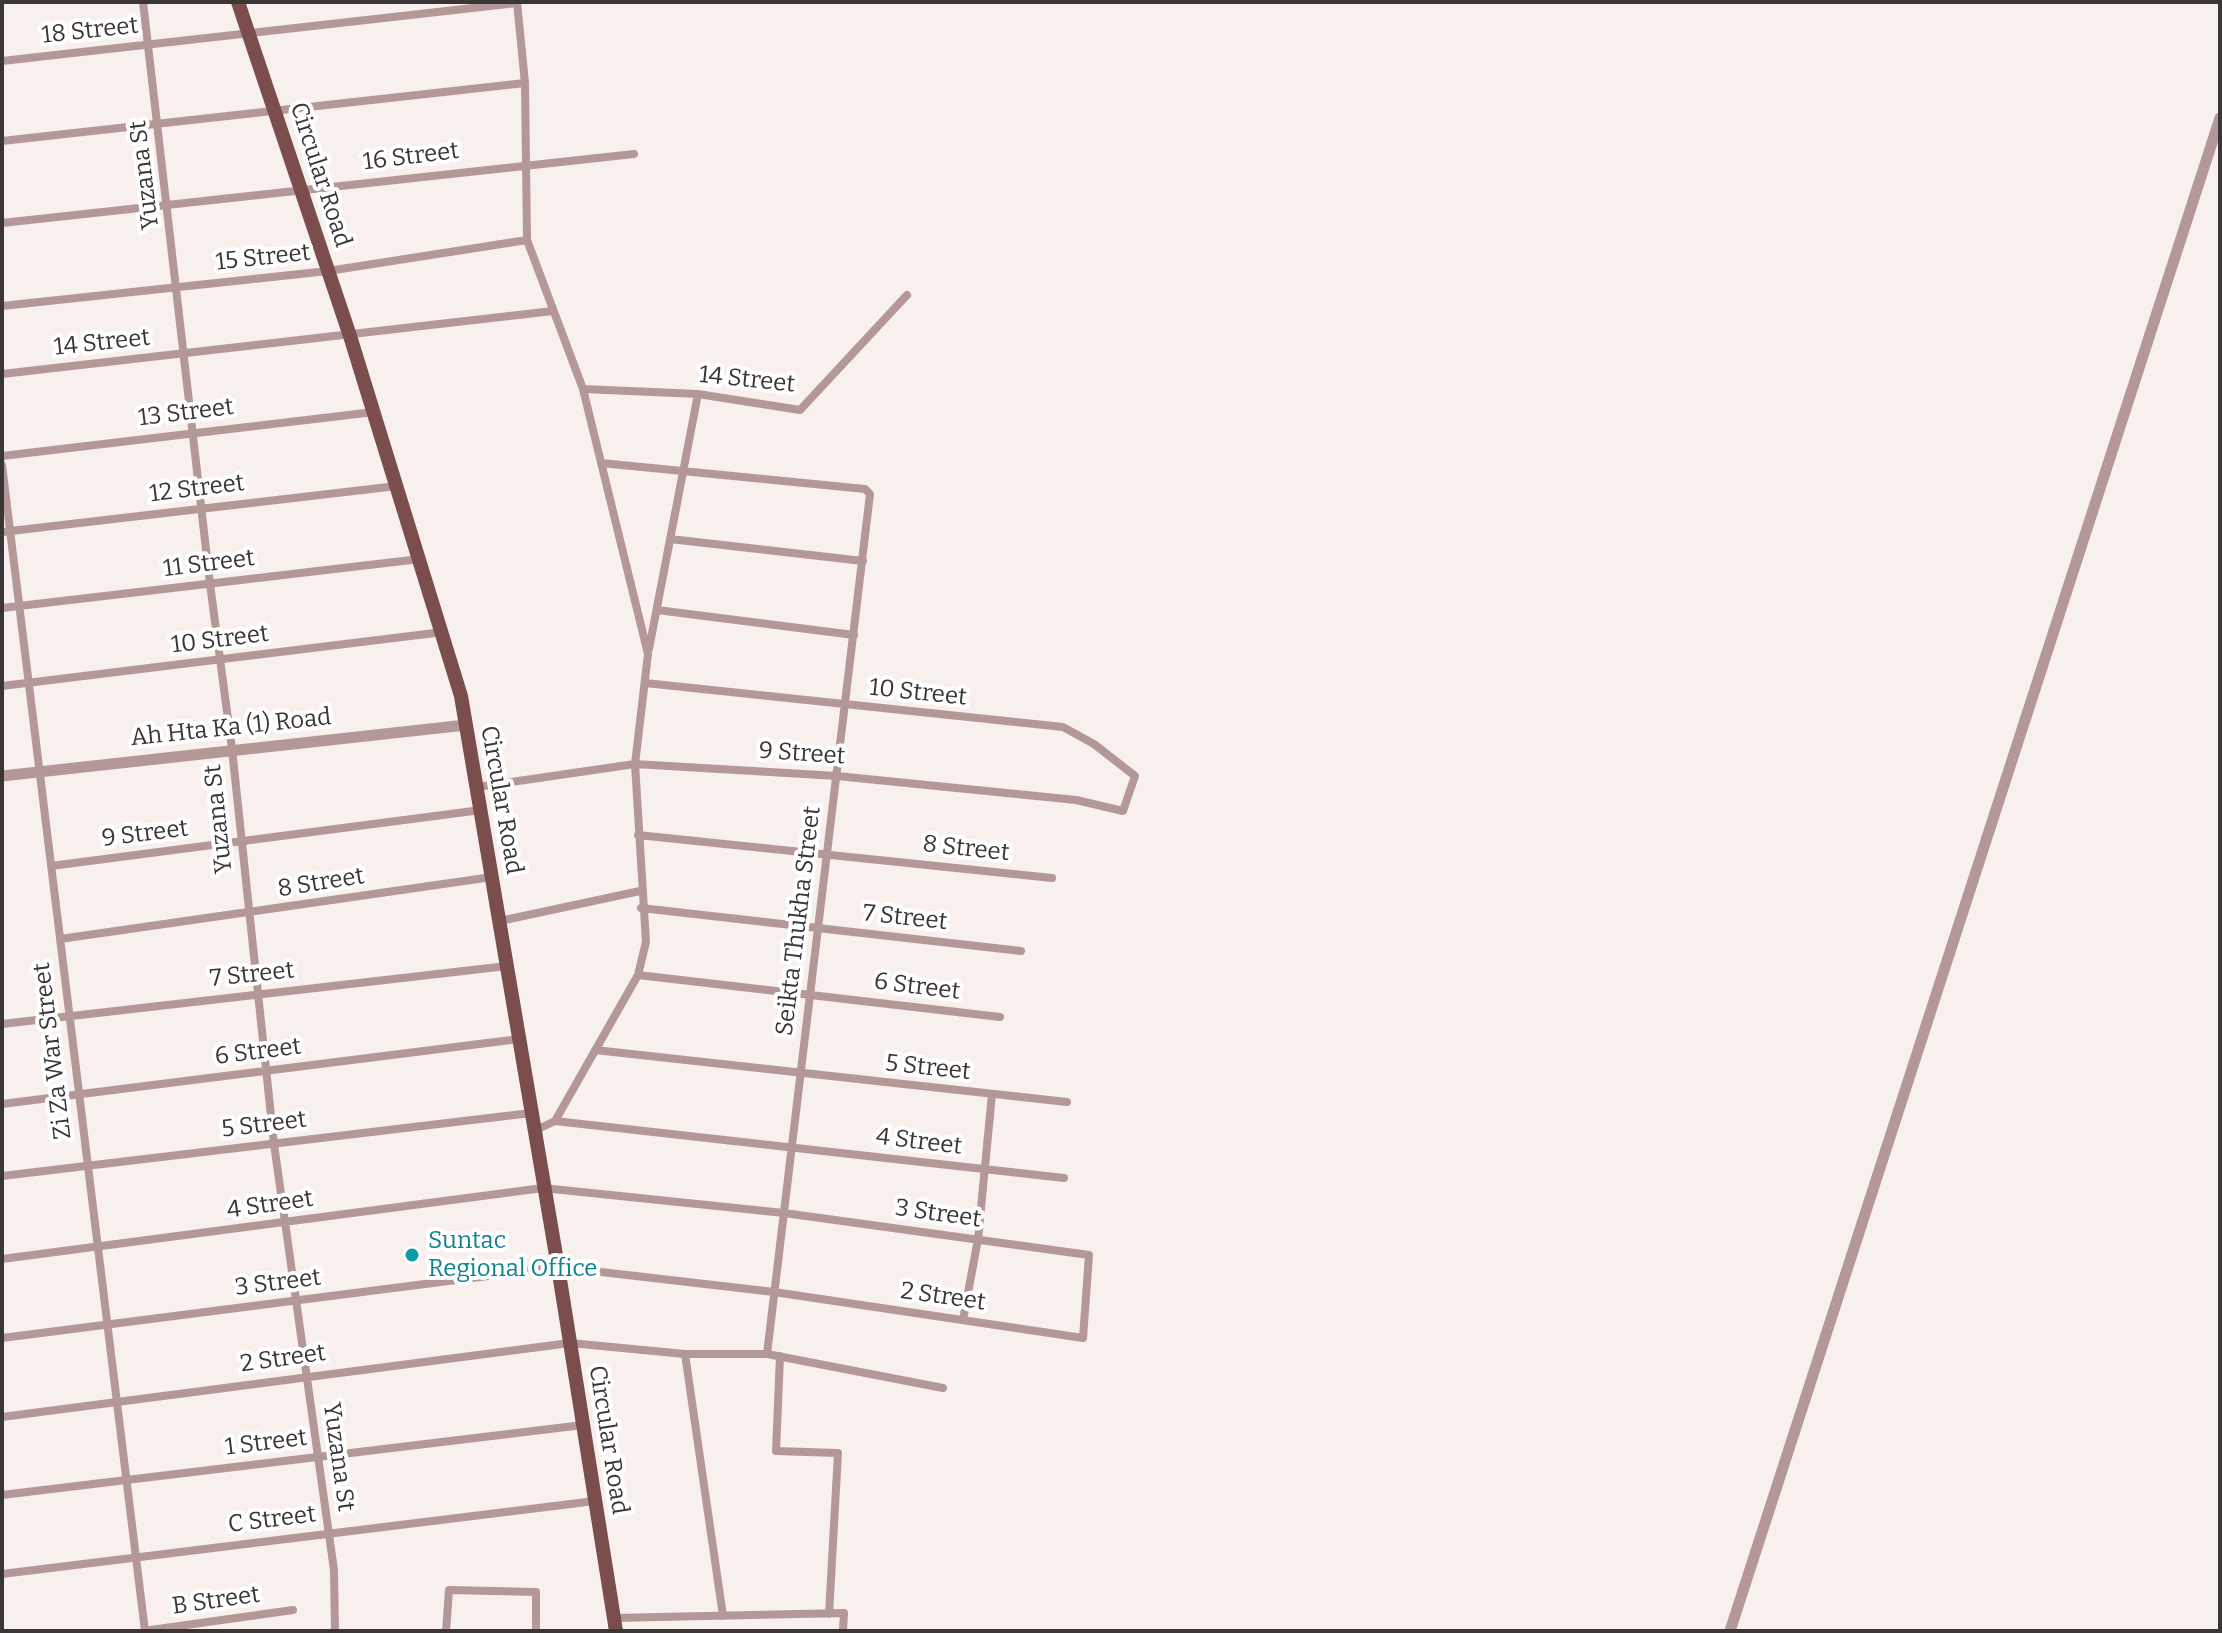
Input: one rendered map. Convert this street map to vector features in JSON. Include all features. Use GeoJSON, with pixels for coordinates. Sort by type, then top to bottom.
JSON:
{"type":"FeatureCollection","features":[{"type":"Feature","properties":{"kind":"main road","name":"Circular Road"},"geometry":{"type":"LineString","coordinates":[[238,2],[350,336],[444,632],[466,725],[558,1267],[614,1624]]}},
{"type":"Feature","properties":{"kind":"street","name":"Yuzana St"},"geometry":{"type":"LineString","coordinates":[[143,2],[232,749],[274,1144],[328,1533],[335,1631]]}},
{"type":"Feature","properties":{"kind":"street","name":"18 Street"},"geometry":{"type":"LineString","coordinates":[[2,61],[517,2]]}},
{"type":"Feature","properties":{"kind":"street"},"geometry":{"type":"LineString","coordinates":[[517,2],[525,83],[527,240],[583,389],[648,654]]}},
{"type":"Feature","properties":{"kind":"street"},"geometry":{"type":"LineString","coordinates":[[2,141],[525,83]]}},
{"type":"Feature","properties":{"kind":"street"},"geometry":{"type":"LineString","coordinates":[[1730,1631],[2220,118]]}},
{"type":"Feature","properties":{"kind":"street","name":"16 Street"},"geometry":{"type":"LineString","coordinates":[[2,223],[526,163],[634,154]]}},
{"type":"Feature","properties":{"kind":"street","name":"15 Street"},"geometry":{"type":"LineString","coordinates":[[2,306],[328,271],[527,240]]}},
{"type":"Feature","properties":{"kind":"street","name":"14 Street"},"geometry":{"type":"LineString","coordinates":[[583,389],[698,394],[800,410],[907,295]]}},
{"type":"Feature","properties":{"kind":"street","name":"14 Street"},"geometry":{"type":"LineString","coordinates":[[2,374],[553,311]]}},
{"type":"Feature","properties":{"kind":"street"},"geometry":{"type":"LineString","coordinates":[[533,1131],[555,1121],[638,975],[646,942],[641,908],[635,764],[648,654],[698,394]]}},
{"type":"Feature","properties":{"kind":"street","name":"13 Street"},"geometry":{"type":"LineString","coordinates":[[2,456],[374,412]]}},
{"type":"Feature","properties":{"kind":"street"},"geometry":{"type":"LineString","coordinates":[[601,463],[684,470]]}},
{"type":"Feature","properties":{"kind":"street","name":"Zi Za War Street"},"geometry":{"type":"LineString","coordinates":[[2,465],[6,532],[29,683],[145,1631]]}},
{"type":"Feature","properties":{"kind":"street","name":"Seikta Thukha Street"},"geometry":{"type":"LineString","coordinates":[[684,470],[865,489],[870,494],[767,1354]]}},
{"type":"Feature","properties":{"kind":"street","name":"12 Street"},"geometry":{"type":"LineString","coordinates":[[6,532],[397,486]]}},
{"type":"Feature","properties":{"kind":"street"},"geometry":{"type":"LineString","coordinates":[[670,539],[863,561]]}},
{"type":"Feature","properties":{"kind":"street","name":"11 Street"},"geometry":{"type":"LineString","coordinates":[[2,608],[420,559]]}},
{"type":"Feature","properties":{"kind":"street"},"geometry":{"type":"LineString","coordinates":[[657,610],[854,635]]}},
{"type":"Feature","properties":{"kind":"street","name":"10 Street"},"geometry":{"type":"LineString","coordinates":[[2,686],[444,632]]}},
{"type":"Feature","properties":{"kind":"street","name":"10 Street"},"geometry":{"type":"LineString","coordinates":[[645,683],[1063,727],[1094,744],[1135,776],[1123,811]]}},
{"type":"Feature","properties":{"kind":"street","name":"Ah Hta Ka (1) Road"},"geometry":{"type":"LineString","coordinates":[[2,776],[466,725]]}},
{"type":"Feature","properties":{"kind":"street","name":"9 Street"},"geometry":{"type":"LineString","coordinates":[[477,787],[635,764],[837,776],[1076,800],[1123,811]]}},
{"type":"Feature","properties":{"kind":"street","name":"9 Street"},"geometry":{"type":"LineString","coordinates":[[51,866],[481,810]]}},
{"type":"Feature","properties":{"kind":"street","name":"8 Street"},"geometry":{"type":"LineString","coordinates":[[638,835],[1052,878]]}},
{"type":"Feature","properties":{"kind":"street","name":"8 Street"},"geometry":{"type":"LineString","coordinates":[[60,939],[492,877]]}},
{"type":"Feature","properties":{"kind":"street"},"geometry":{"type":"LineString","coordinates":[[500,921],[640,891]]}},
{"type":"Feature","properties":{"kind":"street","name":"7 Street"},"geometry":{"type":"LineString","coordinates":[[641,908],[1021,951]]}},
{"type":"Feature","properties":{"kind":"street","name":"7 Street"},"geometry":{"type":"LineString","coordinates":[[2,1024],[507,966]]}},
{"type":"Feature","properties":{"kind":"street","name":"6 Street"},"geometry":{"type":"LineString","coordinates":[[638,975],[1000,1017]]}},
{"type":"Feature","properties":{"kind":"street","name":"6 Street"},"geometry":{"type":"LineString","coordinates":[[2,1104],[519,1039]]}},
{"type":"Feature","properties":{"kind":"street","name":"5 Street"},"geometry":{"type":"LineString","coordinates":[[595,1050],[1067,1102]]}},
{"type":"Feature","properties":{"kind":"street"},"geometry":{"type":"LineString","coordinates":[[963,1320],[987,1170],[992,1094]]}},
{"type":"Feature","properties":{"kind":"street","name":"5 Street"},"geometry":{"type":"LineString","coordinates":[[2,1176],[531,1113]]}},
{"type":"Feature","properties":{"kind":"street","name":"4 Street"},"geometry":{"type":"LineString","coordinates":[[555,1121],[1064,1178]]}},
{"type":"Feature","properties":{"kind":"street","name":"4 Street"},"geometry":{"type":"LineString","coordinates":[[2,1259],[543,1188]]}},
{"type":"Feature","properties":{"kind":"street","name":"3 Street"},"geometry":{"type":"LineString","coordinates":[[543,1188],[784,1213],[1089,1255],[1083,1338]]}},
{"type":"Feature","properties":{"kind":"street","name":"3 Street"},"geometry":{"type":"LineString","coordinates":[[2,1338],[558,1267]]}},
{"type":"Feature","properties":{"kind":"street","name":"2 Street"},"geometry":{"type":"LineString","coordinates":[[558,1267],[774,1292],[1083,1338]]}},
{"type":"Feature","properties":{"kind":"street"},"geometry":{"type":"LineString","coordinates":[[570,1343],[685,1354],[767,1354],[943,1388]]}},
{"type":"Feature","properties":{"kind":"street","name":"2 Street"},"geometry":{"type":"LineString","coordinates":[[2,1417],[570,1343]]}},
{"type":"Feature","properties":{"kind":"street"},"geometry":{"type":"LineString","coordinates":[[685,1354],[723,1616]]}},
{"type":"Feature","properties":{"kind":"street"},"geometry":{"type":"LineString","coordinates":[[780,1356],[776,1451],[838,1453],[829,1614]]}},
{"type":"Feature","properties":{"kind":"street","name":"1 Street"},"geometry":{"type":"LineString","coordinates":[[2,1495],[583,1425]]}},
{"type":"Feature","properties":{"kind":"street","name":"C Street"},"geometry":{"type":"LineString","coordinates":[[2,1574],[595,1501]]}},
{"type":"Feature","properties":{"kind":"street"},"geometry":{"type":"LineString","coordinates":[[446,1631],[449,1590],[536,1592],[536,1631]]}},
{"type":"Feature","properties":{"kind":"street","name":"B Street"},"geometry":{"type":"LineString","coordinates":[[145,1631],[293,1610]]}},
{"type":"Feature","properties":{"kind":"street"},"geometry":{"type":"LineString","coordinates":[[614,1624],[723,1616],[844,1613],[843,1631]]}},
{"type":"Feature","properties":{"kind":"place","name":"Suntac Regional Office"},"geometry":{"type":"Point","coordinates":[412,1255]}}]}
